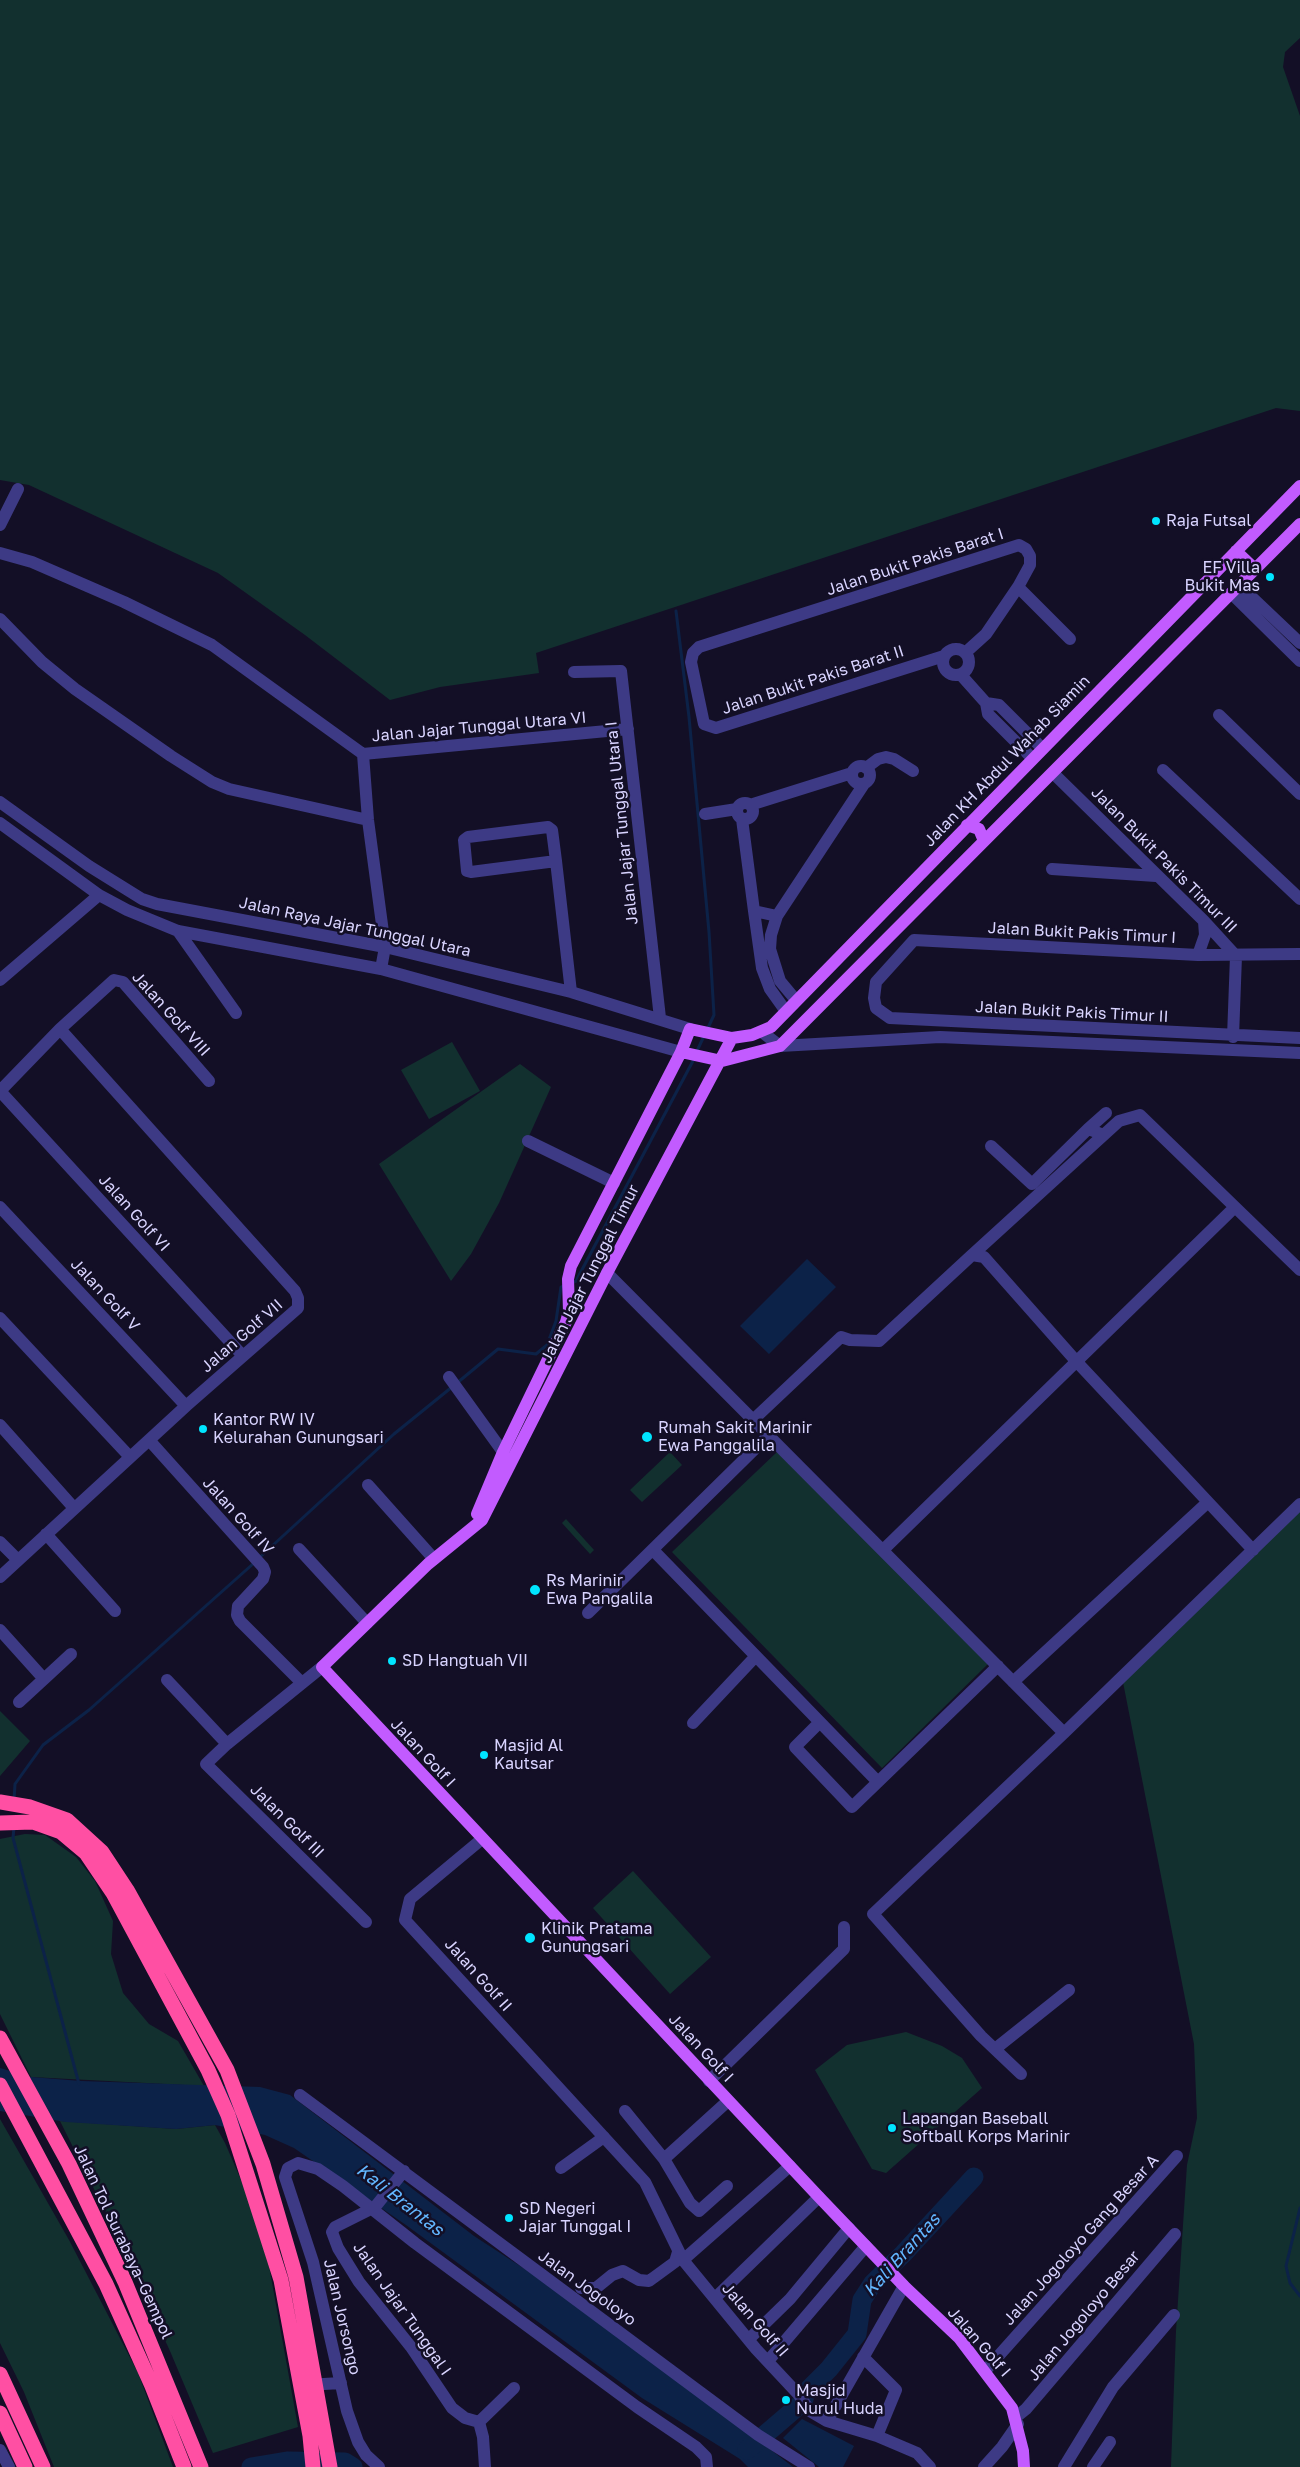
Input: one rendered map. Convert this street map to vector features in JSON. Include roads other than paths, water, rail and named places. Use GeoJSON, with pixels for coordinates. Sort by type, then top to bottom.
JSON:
{"type":"FeatureCollection","features":[{"type":"Feature","properties":{"kind":"highway"},"geometry":{"type":"LineString","coordinates":[[1,1802],[31,1814],[61,1832],[86,1853],[99,1870],[208,2070],[228,2114],[243,2158],[280,2280],[308,2385],[318,2438],[330,2467]]}},
{"type":"Feature","properties":{"kind":"highway"},"geometry":{"type":"LineString","coordinates":[[1,1823],[31,1814],[67,1820],[102,1852],[127,1890],[227,2070],[263,2164],[296,2277],[308,2385]]}},
{"type":"Feature","properties":{"kind":"highway","name":"Jalan Tol Surabaya–Gempol"},"geometry":{"type":"LineString","coordinates":[[0,2038],[69,2164],[125,2282],[200,2466]]}},
{"type":"Feature","properties":{"kind":"highway","name":"Jalan Tol Surabaya–Gempol"},"geometry":{"type":"LineString","coordinates":[[0,2085],[110,2292],[152,2386],[184,2467]]}},
{"type":"Feature","properties":{"kind":"highway"},"geometry":{"type":"LineString","coordinates":[[0,2374],[43,2467]]}},
{"type":"Feature","properties":{"kind":"highway"},"geometry":{"type":"LineString","coordinates":[[0,2413],[5,2447],[24,2467]]}},
{"type":"Feature","properties":{"kind":"highway"},"geometry":{"type":"LineString","coordinates":[[5,2447],[29,2436]]}},
{"type":"Feature","properties":{"kind":"highway"},"geometry":{"type":"LineString","coordinates":[[313,2466],[318,2438]]}},
{"type":"Feature","properties":{"kind":"main road","name":"Jalan KH Abdul Wahab Siamin"},"geometry":{"type":"LineString","coordinates":[[762,1032],[771,1027],[795,999],[1300,486]]}},
{"type":"Feature","properties":{"kind":"main road"},"geometry":{"type":"LineString","coordinates":[[684,1053],[719,1060],[780,1046],[1300,524]]}},
{"type":"Feature","properties":{"kind":"main road"},"geometry":{"type":"LineString","coordinates":[[1236,551],[1255,569]]}},
{"type":"Feature","properties":{"kind":"main road"},"geometry":{"type":"LineString","coordinates":[[990,800],[994,813],[1007,818]]}},
{"type":"Feature","properties":{"kind":"main road"},"geometry":{"type":"LineString","coordinates":[[967,825],[979,829],[984,841]]}},
{"type":"Feature","properties":{"kind":"main road","name":"Jalan Jajar Tunggal Timur"},"geometry":{"type":"LineString","coordinates":[[322,1667],[434,1559],[482,1520],[566,1322],[569,1310],[568,1279],[571,1266],[684,1053],[694,1030]]}},
{"type":"Feature","properties":{"kind":"main road","name":"Jalan Raya Jajar Tunggal Utara"},"geometry":{"type":"LineString","coordinates":[[694,1030],[730,1038]]}},
{"type":"Feature","properties":{"kind":"main road"},"geometry":{"type":"LineString","coordinates":[[730,1038],[762,1032]]}},
{"type":"Feature","properties":{"kind":"main road","name":"Jalan Jajar Tunggal Timur"},"geometry":{"type":"LineString","coordinates":[[508,1456],[607,1273],[730,1038]]}},
{"type":"Feature","properties":{"kind":"main road","name":"Jalan Golf I"},"geometry":{"type":"LineString","coordinates":[[322,1667],[728,2101],[904,2286],[987,2369],[1009,2402],[1017,2420],[1024,2467]]}},
{"type":"Feature","properties":{"kind":"street"},"geometry":{"type":"LineString","coordinates":[[0,525],[18,490]]}},
{"type":"Feature","properties":{"kind":"street","name":"Jalan Bukit Pakis Barat I"},"geometry":{"type":"LineString","coordinates":[[693,653],[699,647],[1019,546],[1026,549],[1030,556],[1030,565],[1018,587],[986,634],[965,653]]}},
{"type":"Feature","properties":{"kind":"street"},"geometry":{"type":"LineString","coordinates":[[0,553],[32,562],[124,602],[212,645],[363,754],[368,820],[386,947],[381,969]]}},
{"type":"Feature","properties":{"kind":"street"},"geometry":{"type":"LineString","coordinates":[[1018,587],[1070,639]]}},
{"type":"Feature","properties":{"kind":"street"},"geometry":{"type":"LineString","coordinates":[[1235,589],[1284,637],[1300,661]]}},
{"type":"Feature","properties":{"kind":"street"},"geometry":{"type":"LineString","coordinates":[[0,619],[42,662],[75,688],[171,756],[212,782],[229,789],[368,820]]}},
{"type":"Feature","properties":{"kind":"street"},"geometry":{"type":"LineString","coordinates":[[1284,637],[1300,643]]}},
{"type":"Feature","properties":{"kind":"street"},"geometry":{"type":"LineString","coordinates":[[958,649],[965,653],[968,665],[961,675],[953,676],[946,672],[942,664],[944,656],[950,650],[958,649]]}},
{"type":"Feature","properties":{"kind":"street","name":"Jalan Bukit Pakis Barat II"},"geometry":{"type":"LineString","coordinates":[[693,653],[691,662],[704,724],[716,728],[944,656]]}},
{"type":"Feature","properties":{"kind":"street","name":"Jalan Jajar Tunggal Utara I"},"geometry":{"type":"LineString","coordinates":[[574,672],[621,672],[660,1018]]}},
{"type":"Feature","properties":{"kind":"street"},"geometry":{"type":"LineString","coordinates":[[961,675],[986,703],[988,714],[1032,758]]}},
{"type":"Feature","properties":{"kind":"street"},"geometry":{"type":"LineString","coordinates":[[986,703],[999,705],[1042,748]]}},
{"type":"Feature","properties":{"kind":"street"},"geometry":{"type":"LineString","coordinates":[[1219,716],[1300,794]]}},
{"type":"Feature","properties":{"kind":"street","name":"Jalan Jajar Tunggal Utara VI"},"geometry":{"type":"LineString","coordinates":[[363,754],[628,729]]}},
{"type":"Feature","properties":{"kind":"street"},"geometry":{"type":"LineString","coordinates":[[866,768],[878,759],[886,758],[894,759],[913,771]]}},
{"type":"Feature","properties":{"kind":"street"},"geometry":{"type":"LineString","coordinates":[[785,1010],[770,989],[762,968],[739,814],[744,803],[750,805],[852,773],[855,768],[860,766],[866,768]]}},
{"type":"Feature","properties":{"kind":"street"},"geometry":{"type":"LineString","coordinates":[[795,999],[780,981],[772,957],[771,935],[777,916],[869,778],[866,768]]}},
{"type":"Feature","properties":{"kind":"street"},"geometry":{"type":"LineString","coordinates":[[1164,770],[1300,899]]}},
{"type":"Feature","properties":{"kind":"street"},"geometry":{"type":"LineString","coordinates":[[852,773],[855,782],[864,784]]}},
{"type":"Feature","properties":{"kind":"street","name":"Jalan Bukit Pakis Timur III"},"geometry":{"type":"LineString","coordinates":[[1053,773],[1204,921],[1236,956],[1233,1037]]}},
{"type":"Feature","properties":{"kind":"street","name":"Jalan Raya Jajar Tunggal Utara"},"geometry":{"type":"LineString","coordinates":[[0,802],[89,866],[142,899],[156,904],[386,947],[571,992],[694,1030]]}},
{"type":"Feature","properties":{"kind":"street"},"geometry":{"type":"LineString","coordinates":[[705,814],[739,814]]}},
{"type":"Feature","properties":{"kind":"street"},"geometry":{"type":"LineString","coordinates":[[0,824],[99,895],[127,910],[178,930],[381,969],[684,1053]]}},
{"type":"Feature","properties":{"kind":"street"},"geometry":{"type":"LineString","coordinates":[[556,861],[470,872],[467,871],[464,840],[468,837],[548,827],[552,830],[556,861],[571,992]]}},
{"type":"Feature","properties":{"kind":"street"},"geometry":{"type":"LineString","coordinates":[[1052,869],[1156,876]]}},
{"type":"Feature","properties":{"kind":"street"},"geometry":{"type":"LineString","coordinates":[[0,980],[99,895]]}},
{"type":"Feature","properties":{"kind":"street"},"geometry":{"type":"LineString","coordinates":[[754,910],[777,916]]}},
{"type":"Feature","properties":{"kind":"street"},"geometry":{"type":"LineString","coordinates":[[1198,955],[1205,935],[1204,921]]}},
{"type":"Feature","properties":{"kind":"street"},"geometry":{"type":"LineString","coordinates":[[178,930],[236,1013]]}},
{"type":"Feature","properties":{"kind":"street","name":"Jalan Bukit Pakis Timur I"},"geometry":{"type":"LineString","coordinates":[[879,979],[914,940],[1198,955],[1300,954]]}},
{"type":"Feature","properties":{"kind":"street","name":"Jalan Bukit Pakis Timur II"},"geometry":{"type":"LineString","coordinates":[[879,979],[874,987],[876,1008],[890,1018],[1233,1037],[1300,1038]]}},
{"type":"Feature","properties":{"kind":"street","name":"Jalan Golf VIII"},"geometry":{"type":"LineString","coordinates":[[0,1091],[60,1029],[114,980],[118,980],[209,1081]]}},
{"type":"Feature","properties":{"kind":"street","name":"Jalan Golf VII"},"geometry":{"type":"LineString","coordinates":[[0,1577],[186,1406],[298,1308],[296,1291],[60,1029]]}},
{"type":"Feature","properties":{"kind":"street"},"geometry":{"type":"LineString","coordinates":[[762,1032],[780,1046],[940,1037],[1300,1053]]}},
{"type":"Feature","properties":{"kind":"street","name":"Jalan Golf VI"},"geometry":{"type":"LineString","coordinates":[[0,1091],[243,1356]]}},
{"type":"Feature","properties":{"kind":"street"},"geometry":{"type":"LineString","coordinates":[[991,1146],[1032,1184],[1106,1113]]}},
{"type":"Feature","properties":{"kind":"street"},"geometry":{"type":"LineString","coordinates":[[754,1419],[841,1337],[850,1340],[879,1341],[1120,1121],[1140,1115],[1300,1270]]}},
{"type":"Feature","properties":{"kind":"street"},"geometry":{"type":"LineString","coordinates":[[1088,1129],[1104,1135]]}},
{"type":"Feature","properties":{"kind":"street"},"geometry":{"type":"LineString","coordinates":[[528,1141],[614,1183]]}},
{"type":"Feature","properties":{"kind":"street","name":"Jalan Golf V"},"geometry":{"type":"LineString","coordinates":[[0,1207],[186,1406]]}},
{"type":"Feature","properties":{"kind":"street"},"geometry":{"type":"LineString","coordinates":[[883,1550],[1234,1208]]}},
{"type":"Feature","properties":{"kind":"street"},"geometry":{"type":"LineString","coordinates":[[972,1255],[984,1257],[1076,1361],[1253,1550]]}},
{"type":"Feature","properties":{"kind":"street"},"geometry":{"type":"LineString","coordinates":[[607,1273],[1064,1733]]}},
{"type":"Feature","properties":{"kind":"street"},"geometry":{"type":"LineString","coordinates":[[0,1318],[130,1457]]}},
{"type":"Feature","properties":{"kind":"street"},"geometry":{"type":"LineString","coordinates":[[449,1377],[508,1456]]}},
{"type":"Feature","properties":{"kind":"street"},"geometry":{"type":"LineString","coordinates":[[0,1425],[74,1508]]}},
{"type":"Feature","properties":{"kind":"street"},"geometry":{"type":"LineString","coordinates":[[588,1614],[770,1435]]}},
{"type":"Feature","properties":{"kind":"street","name":"Jalan Golf IV"},"geometry":{"type":"LineString","coordinates":[[149,1440],[263,1567],[265,1572],[263,1579],[238,1606],[237,1615],[240,1621],[300,1682]]}},
{"type":"Feature","properties":{"kind":"street"},"geometry":{"type":"LineString","coordinates":[[368,1485],[434,1559]]}},
{"type":"Feature","properties":{"kind":"street"},"geometry":{"type":"LineString","coordinates":[[1013,1682],[1208,1502]]}},
{"type":"Feature","properties":{"kind":"street"},"geometry":{"type":"LineString","coordinates":[[1021,2074],[995,2049],[873,1914],[1064,1733],[1300,1504]]}},
{"type":"Feature","properties":{"kind":"street"},"geometry":{"type":"LineString","coordinates":[[46,1534],[115,1611]]}},
{"type":"Feature","properties":{"kind":"street"},"geometry":{"type":"LineString","coordinates":[[0,1542],[18,1560]]}},
{"type":"Feature","properties":{"kind":"street"},"geometry":{"type":"LineString","coordinates":[[299,1549],[367,1623]]}},
{"type":"Feature","properties":{"kind":"street"},"geometry":{"type":"LineString","coordinates":[[653,1550],[878,1782]]}},
{"type":"Feature","properties":{"kind":"street"},"geometry":{"type":"LineString","coordinates":[[0,1630],[44,1679]]}},
{"type":"Feature","properties":{"kind":"street"},"geometry":{"type":"LineString","coordinates":[[20,1702],[71,1654]]}},
{"type":"Feature","properties":{"kind":"street"},"geometry":{"type":"LineString","coordinates":[[693,1724],[756,1656]]}},
{"type":"Feature","properties":{"kind":"street"},"geometry":{"type":"LineString","coordinates":[[820,1722],[795,1747],[852,1807],[998,1666]]}},
{"type":"Feature","properties":{"kind":"street","name":"Jalan Golf III"},"geometry":{"type":"LineString","coordinates":[[322,1667],[300,1682],[226,1744],[206,1764],[366,1922]]}},
{"type":"Feature","properties":{"kind":"street"},"geometry":{"type":"LineString","coordinates":[[167,1680],[226,1744]]}},
{"type":"Feature","properties":{"kind":"street","name":"Jalan Golf II"},"geometry":{"type":"LineString","coordinates":[[482,1839],[410,1899],[406,1920],[645,2182],[680,2256],[749,2339],[800,2395],[813,2414],[827,2421],[877,2436],[917,2453],[930,2467]]}},
{"type":"Feature","properties":{"kind":"street"},"geometry":{"type":"LineString","coordinates":[[709,2080],[844,1949],[844,1927]]}},
{"type":"Feature","properties":{"kind":"street"},"geometry":{"type":"LineString","coordinates":[[995,2049],[1069,1990]]}},
{"type":"Feature","properties":{"kind":"street","name":"Jalan Jogoloyo"},"geometry":{"type":"LineString","coordinates":[[300,2095],[402,2173],[762,2438],[809,2467]]}},
{"type":"Feature","properties":{"kind":"street"},"geometry":{"type":"LineString","coordinates":[[664,2159],[728,2101]]}},
{"type":"Feature","properties":{"kind":"street"},"geometry":{"type":"LineString","coordinates":[[625,2111],[664,2159],[690,2203],[699,2210],[727,2186]]}},
{"type":"Feature","properties":{"kind":"street"},"geometry":{"type":"LineString","coordinates":[[561,2168],[604,2137]]}},
{"type":"Feature","properties":{"kind":"street","name":"Jalan Jogoloyo Gang Besar A"},"geometry":{"type":"LineString","coordinates":[[987,2369],[1177,2156]]}},
{"type":"Feature","properties":{"kind":"street","name":"Jalan Jorsongo"},"geometry":{"type":"LineString","coordinates":[[373,2208],[318,2169],[298,2163],[288,2168],[285,2177],[313,2262],[347,2410],[358,2442],[366,2455],[379,2467]]}},
{"type":"Feature","properties":{"kind":"street"},"geometry":{"type":"LineString","coordinates":[[581,2288],[596,2288],[612,2275],[623,2271],[639,2280],[649,2281],[675,2262],[790,2166]]}},
{"type":"Feature","properties":{"kind":"street","name":"Jalan Jajar Tunggal I"},"geometry":{"type":"LineString","coordinates":[[402,2173],[373,2208],[333,2228],[332,2232],[338,2248],[359,2282],[411,2347],[452,2408],[465,2418],[479,2422]]}},
{"type":"Feature","properties":{"kind":"street"},"geometry":{"type":"LineString","coordinates":[[715,2298],[819,2197]]}},
{"type":"Feature","properties":{"kind":"street"},"geometry":{"type":"LineString","coordinates":[[373,2208],[637,2407],[696,2447],[706,2457],[707,2467]]}},
{"type":"Feature","properties":{"kind":"street"},"geometry":{"type":"LineString","coordinates":[[749,2339],[790,2299],[849,2228]]}},
{"type":"Feature","properties":{"kind":"street","name":"Jalan Jogoloyo Besar"},"geometry":{"type":"LineString","coordinates":[[984,2467],[1002,2447],[1017,2420],[1026,2409],[1175,2234]]}},
{"type":"Feature","properties":{"kind":"street"},"geometry":{"type":"LineString","coordinates":[[768,2361],[866,2246]]}},
{"type":"Feature","properties":{"kind":"street"},"geometry":{"type":"LineString","coordinates":[[827,2421],[904,2286]]}},
{"type":"Feature","properties":{"kind":"street"},"geometry":{"type":"LineString","coordinates":[[1064,2467],[1114,2387],[1174,2315]]}},
{"type":"Feature","properties":{"kind":"street"},"geometry":{"type":"LineString","coordinates":[[863,2356],[896,2390],[877,2436]]}},
{"type":"Feature","properties":{"kind":"street"},"geometry":{"type":"LineString","coordinates":[[308,2385],[341,2383]]}},
{"type":"Feature","properties":{"kind":"street"},"geometry":{"type":"LineString","coordinates":[[485,2467],[483,2437],[479,2422],[514,2388]]}},
{"type":"Feature","properties":{"kind":"street"},"geometry":{"type":"LineString","coordinates":[[1093,2467],[1110,2442]]}},
{"type":"Feature","properties":{"kind":"street"},"geometry":{"type":"LineString","coordinates":[[5,2447],[9,2467]]}},
{"type":"Feature","properties":{"kind":"water"},"geometry":{"type":"Polygon","coordinates":[[[807,1259],[836,1287],[769,1354],[740,1326],[807,1259]]]}},
{"type":"Feature","properties":{"kind":"water"},"geometry":{"type":"Polygon","coordinates":[[[0,2068],[31,2077],[81,2081],[260,2087],[290,2095],[474,2236],[557,2290],[696,2392],[793,2467],[748,2467],[740,2459],[642,2398],[406,2225],[294,2148],[265,2135],[215,2125],[176,2129],[66,2122],[0,2111],[0,2068]]]}},
{"type":"Feature","properties":{"kind":"water"},"geometry":{"type":"Polygon","coordinates":[[[802,2419],[854,2446],[843,2467],[819,2467],[783,2438],[802,2419]]]}},
{"type":"Feature","properties":{"kind":"waterway"},"geometry":{"type":"LineString","coordinates":[[676,611],[689,717],[709,932],[714,1015],[707,1030]]}},
{"type":"Feature","properties":{"kind":"waterway"},"geometry":{"type":"LineString","coordinates":[[696,1053],[704,1036]]}},
{"type":"Feature","properties":{"kind":"waterway"},"geometry":{"type":"LineString","coordinates":[[571,1283],[576,1281],[694,1059]]}},
{"type":"Feature","properties":{"kind":"waterway"},"geometry":{"type":"LineString","coordinates":[[457,1383],[498,1349],[536,1354],[547,1345],[556,1321],[561,1287],[565,1285]]}},
{"type":"Feature","properties":{"kind":"waterway"},"geometry":{"type":"LineString","coordinates":[[259,1558],[394,1434],[452,1387]]}},
{"type":"Feature","properties":{"kind":"waterway"},"geometry":{"type":"LineString","coordinates":[[14,1800],[15,1784],[43,1745],[89,1710],[254,1563]]}},
{"type":"Feature","properties":{"kind":"waterway"},"geometry":{"type":"LineString","coordinates":[[14,1827],[13,1838],[79,2084]]}},
{"type":"Feature","properties":{"kind":"waterway","name":"Kali Brantas"},"geometry":{"type":"LineString","coordinates":[[747,2450],[803,2402],[806,2392],[829,2369],[857,2334],[862,2300],[873,2283],[903,2254],[974,2177]]}},
{"type":"Feature","properties":{"kind":"waterway"},"geometry":{"type":"LineString","coordinates":[[1300,2208],[1286,2266],[1290,2283],[1300,2296]]}},
{"type":"Feature","properties":{"kind":"waterway"},"geometry":{"type":"LineString","coordinates":[[251,2467],[287,2461],[345,2462],[353,2467]]}},
{"type":"Feature","properties":{"kind":"place","name":"Raja Futsal"},"geometry":{"type":"Point","coordinates":[1156,521]}},
{"type":"Feature","properties":{"kind":"place","name":"EF Villa Bukit Mas"},"geometry":{"type":"Point","coordinates":[1270,577]}},
{"type":"Feature","properties":{"kind":"place","name":"Kantor RW IV Kelurahan Gunungsari"},"geometry":{"type":"Point","coordinates":[203,1429]}},
{"type":"Feature","properties":{"kind":"place","name":"Rumah Sakit Marinir Ewa Panggalila"},"geometry":{"type":"Point","coordinates":[647,1437]}},
{"type":"Feature","properties":{"kind":"place","name":"Rs Marinir Ewa Pangalila"},"geometry":{"type":"Point","coordinates":[535,1590]}},
{"type":"Feature","properties":{"kind":"place","name":"SD Hangtuah VII"},"geometry":{"type":"Point","coordinates":[392,1661]}},
{"type":"Feature","properties":{"kind":"place","name":"Masjid Al Kautsar"},"geometry":{"type":"Point","coordinates":[484,1755]}},
{"type":"Feature","properties":{"kind":"place","name":"Klinik Pratama Gunungsari"},"geometry":{"type":"Point","coordinates":[530,1938]}},
{"type":"Feature","properties":{"kind":"place","name":"Lapangan Baseball Softball Korps Marinir"},"geometry":{"type":"Point","coordinates":[892,2128]}},
{"type":"Feature","properties":{"kind":"place","name":"SD Negeri Jajar Tunggal I"},"geometry":{"type":"Point","coordinates":[509,2218]}},
{"type":"Feature","properties":{"kind":"place","name":"Masjid Nurul Huda"},"geometry":{"type":"Point","coordinates":[786,2400]}}]}
